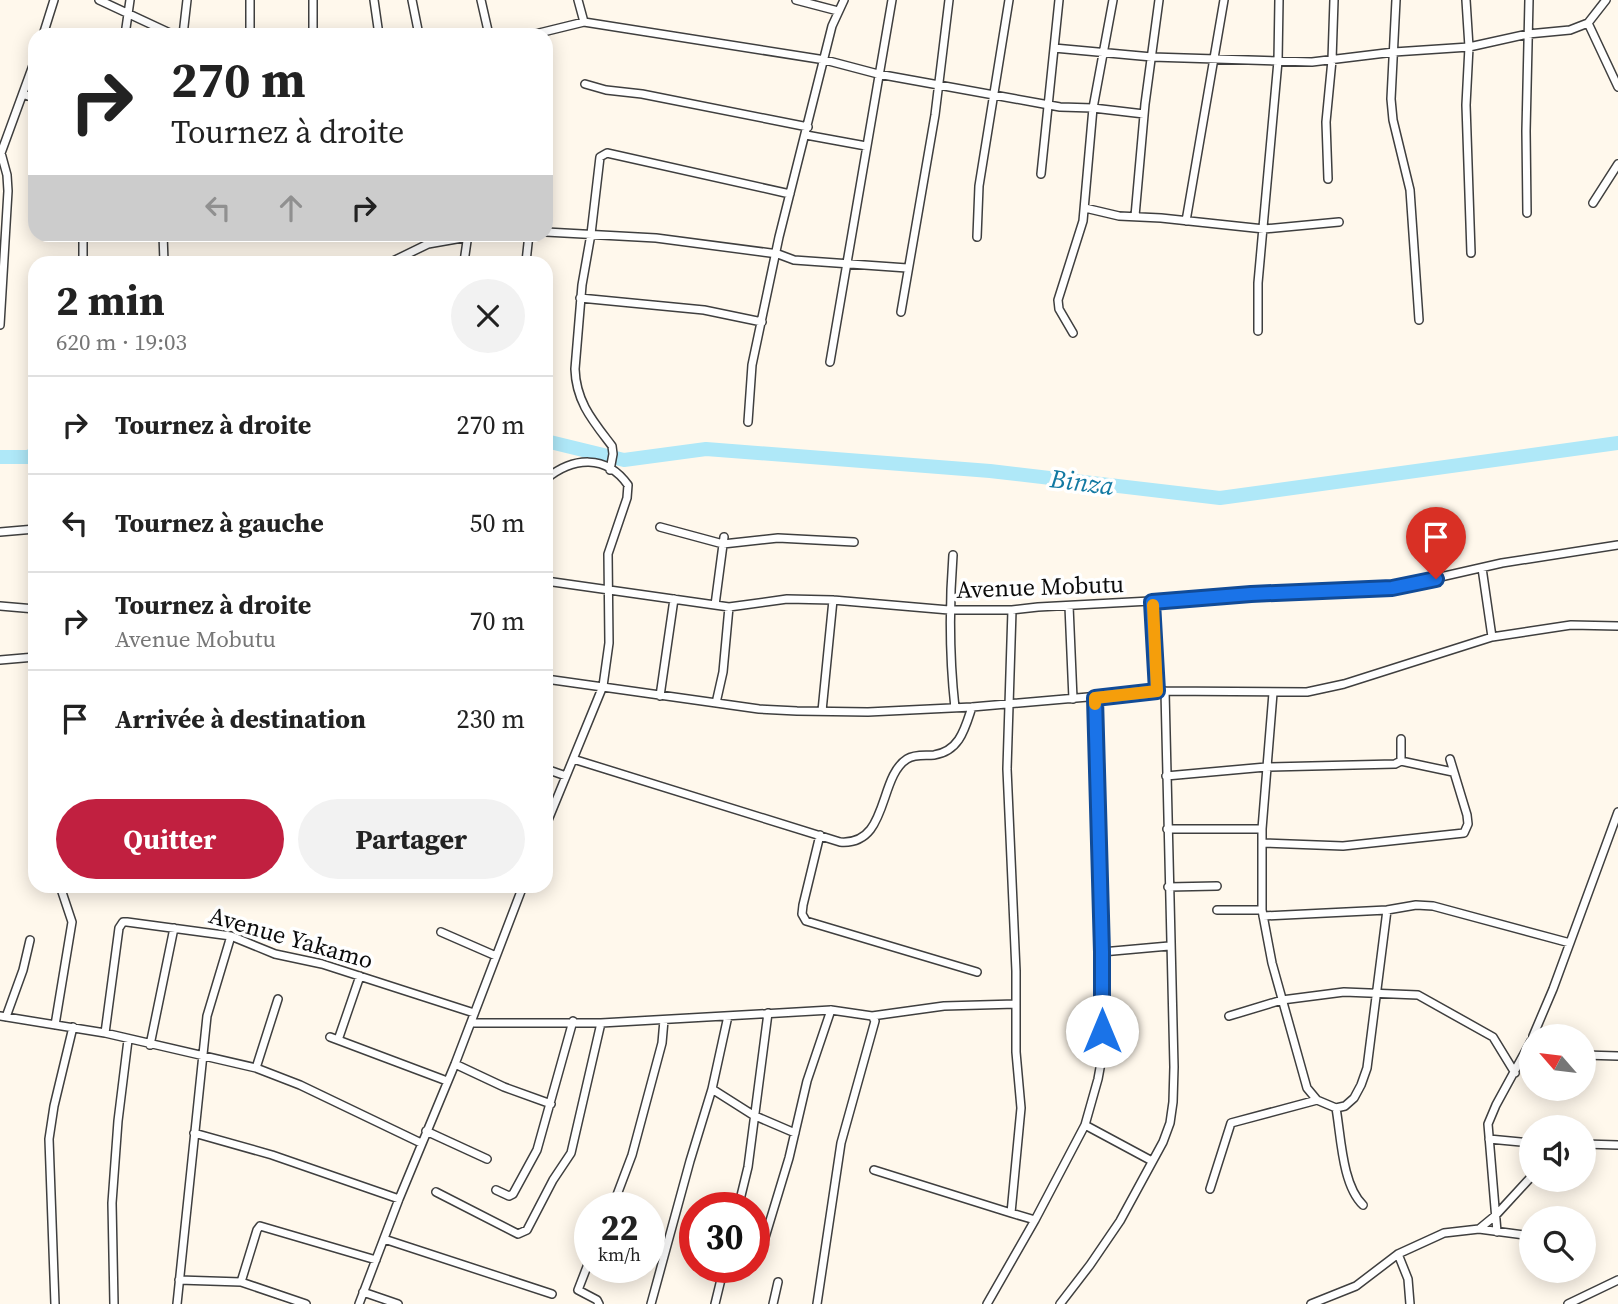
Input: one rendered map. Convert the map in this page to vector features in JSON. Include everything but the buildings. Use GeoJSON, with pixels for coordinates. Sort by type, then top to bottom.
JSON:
{"type":"FeatureCollection","features":[{"type":"Feature","properties":{"kind":"street"},"geometry":{"type":"LineString","coordinates":[[45,28],[54,0]]}},
{"type":"Feature","properties":{"kind":"street"},"geometry":{"type":"LineString","coordinates":[[99,0],[158,28]]}},
{"type":"Feature","properties":{"kind":"street"},"geometry":{"type":"LineString","coordinates":[[126,28],[130,0]]}},
{"type":"Feature","properties":{"kind":"street"},"geometry":{"type":"LineString","coordinates":[[184,28],[187,0]]}},
{"type":"Feature","properties":{"kind":"street"},"geometry":{"type":"LineString","coordinates":[[250,0],[250,28]]}},
{"type":"Feature","properties":{"kind":"street"},"geometry":{"type":"LineString","coordinates":[[313,0],[313,28]]}},
{"type":"Feature","properties":{"kind":"street"},"geometry":{"type":"LineString","coordinates":[[374,0],[378,28]]}},
{"type":"Feature","properties":{"kind":"street"},"geometry":{"type":"LineString","coordinates":[[412,0],[418,28]]}},
{"type":"Feature","properties":{"kind":"street"},"geometry":{"type":"LineString","coordinates":[[481,0],[487,28]]}},
{"type":"Feature","properties":{"kind":"street"},"geometry":{"type":"LineString","coordinates":[[578,0],[584,22]]}},
{"type":"Feature","properties":{"kind":"street"},"geometry":{"type":"LineString","coordinates":[[796,0],[838,10]]}},
{"type":"Feature","properties":{"kind":"street"},"geometry":{"type":"LineString","coordinates":[[748,422],[752,365],[790,194],[838,10],[844,0]]}},
{"type":"Feature","properties":{"kind":"street"},"geometry":{"type":"LineString","coordinates":[[830,362],[892,0]]}},
{"type":"Feature","properties":{"kind":"street"},"geometry":{"type":"LineString","coordinates":[[901,312],[939,85],[949,0]]}},
{"type":"Feature","properties":{"kind":"street"},"geometry":{"type":"LineString","coordinates":[[977,237],[979,186],[1009,0]]}},
{"type":"Feature","properties":{"kind":"street"},"geometry":{"type":"LineString","coordinates":[[1041,174],[1059,0]]}},
{"type":"Feature","properties":{"kind":"street"},"geometry":{"type":"LineString","coordinates":[[1073,333],[1059,309],[1058,300],[1077,243],[1085,208],[1093,108],[1112,0]]}},
{"type":"Feature","properties":{"kind":"street"},"geometry":{"type":"LineString","coordinates":[[1135,216],[1144,114],[1159,0]]}},
{"type":"Feature","properties":{"kind":"street"},"geometry":{"type":"LineString","coordinates":[[1186,221],[1224,0]]}},
{"type":"Feature","properties":{"kind":"street"},"geometry":{"type":"LineString","coordinates":[[1258,331],[1258,283],[1278,61],[1279,0]]}},
{"type":"Feature","properties":{"kind":"street"},"geometry":{"type":"LineString","coordinates":[[1328,179],[1326,122],[1334,0]]}},
{"type":"Feature","properties":{"kind":"street"},"geometry":{"type":"LineString","coordinates":[[1396,0],[1391,99],[1393,120],[1410,190],[1419,320]]}},
{"type":"Feature","properties":{"kind":"street"},"geometry":{"type":"LineString","coordinates":[[1466,0],[1471,253]]}},
{"type":"Feature","properties":{"kind":"street"},"geometry":{"type":"LineString","coordinates":[[1527,213],[1525,131],[1529,0]]}},
{"type":"Feature","properties":{"kind":"street"},"geometry":{"type":"LineString","coordinates":[[1054,48],[1152,57],[1312,62],[1394,52],[1469,47],[1528,34],[1570,30],[1588,23],[1606,0]]}},
{"type":"Feature","properties":{"kind":"street"},"geometry":{"type":"LineString","coordinates":[[553,30],[584,22],[825,60],[878,74],[1048,104],[1144,114]]}},
{"type":"Feature","properties":{"kind":"street"},"geometry":{"type":"LineString","coordinates":[[1588,23],[1618,87]]}},
{"type":"Feature","properties":{"kind":"street"},"geometry":{"type":"LineString","coordinates":[[1,325],[8,191],[1,153],[28,82]]}},
{"type":"Feature","properties":{"kind":"street"},"geometry":{"type":"LineString","coordinates":[[585,84],[606,90],[642,94],[866,146]]}},
{"type":"Feature","properties":{"kind":"street"},"geometry":{"type":"LineString","coordinates":[[24,94],[28,96]]}},
{"type":"Feature","properties":{"kind":"street"},"geometry":{"type":"LineString","coordinates":[[610,467],[612,446],[588,415],[578,395],[575,369],[580,298],[591,234],[598,161],[604,153],[790,194]]}},
{"type":"Feature","properties":{"kind":"street"},"geometry":{"type":"LineString","coordinates":[[1593,203],[1618,164]]}},
{"type":"Feature","properties":{"kind":"street"},"geometry":{"type":"LineString","coordinates":[[1085,208],[1119,216],[1264,229],[1339,222]]}},
{"type":"Feature","properties":{"kind":"street"},"geometry":{"type":"LineString","coordinates":[[553,232],[656,237],[778,254],[794,260],[907,268]]}},
{"type":"Feature","properties":{"kind":"street"},"geometry":{"type":"LineString","coordinates":[[403,256],[437,242]]}},
{"type":"Feature","properties":{"kind":"street"},"geometry":{"type":"LineString","coordinates":[[580,298],[704,310],[762,321]]}},
{"type":"Feature","properties":{"kind":"street"},"geometry":{"type":"LineString","coordinates":[[553,474],[563,467],[583,461],[610,467],[628,485],[627,498],[608,554],[608,659],[603,686],[553,808]]}},
{"type":"Feature","properties":{"kind":"street"},"geometry":{"type":"LineString","coordinates":[[660,527],[724,541],[778,538],[854,542]]}},
{"type":"Feature","properties":{"kind":"street"},"geometry":{"type":"LineString","coordinates":[[0,532],[28,530]]}},
{"type":"Feature","properties":{"kind":"street"},"geometry":{"type":"LineString","coordinates":[[715,605],[724,541]]}},
{"type":"Feature","properties":{"kind":"street","name":"Avenue Mobutu"},"geometry":{"type":"LineString","coordinates":[[553,583],[729,607],[787,599],[832,600],[949,611],[1012,610],[1251,594],[1392,588],[1528,558],[1618,545]]}},
{"type":"Feature","properties":{"kind":"street"},"geometry":{"type":"LineString","coordinates":[[953,555],[949,611],[955,708]]}},
{"type":"Feature","properties":{"kind":"street"},"geometry":{"type":"LineString","coordinates":[[1482,568],[1492,637]]}},
{"type":"Feature","properties":{"kind":"street"},"geometry":{"type":"LineString","coordinates":[[660,696],[674,599]]}},
{"type":"Feature","properties":{"kind":"street"},"geometry":{"type":"LineString","coordinates":[[822,711],[832,600]]}},
{"type":"Feature","properties":{"kind":"street"},"geometry":{"type":"LineString","coordinates":[[1060,1304],[1120,1221],[1163,1142],[1170,1123],[1173,1102],[1166,776],[1152,602]]}},
{"type":"Feature","properties":{"kind":"street"},"geometry":{"type":"LineString","coordinates":[[0,606],[28,608]]}},
{"type":"Feature","properties":{"kind":"street"},"geometry":{"type":"LineString","coordinates":[[1069,606],[1073,699]]}},
{"type":"Feature","properties":{"kind":"street"},"geometry":{"type":"LineString","coordinates":[[716,703],[723,673],[729,607]]}},
{"type":"Feature","properties":{"kind":"street"},"geometry":{"type":"LineString","coordinates":[[1011,1213],[1021,1108],[1016,1052],[1007,769],[1012,610]]}},
{"type":"Feature","properties":{"kind":"street"},"geometry":{"type":"LineString","coordinates":[[553,680],[759,709],[868,712],[972,707],[1161,691],[1307,691],[1344,684],[1492,637],[1571,625],[1618,626]]}},
{"type":"Feature","properties":{"kind":"street"},"geometry":{"type":"LineString","coordinates":[[0,660],[28,658]]}},
{"type":"Feature","properties":{"kind":"street"},"geometry":{"type":"LineString","coordinates":[[1273,692],[1262,829],[1266,938],[1307,1088],[1317,1100],[1336,1108],[1345,1106],[1354,1098],[1367,1068],[1387,910]]}},
{"type":"Feature","properties":{"kind":"street"},"geometry":{"type":"LineString","coordinates":[[987,1304],[1085,1125],[1102,1057],[1095,698]]}},
{"type":"Feature","properties":{"kind":"street"},"geometry":{"type":"LineString","coordinates":[[573,759],[850,843],[865,836],[876,819],[900,765],[912,757],[937,755],[954,746],[961,737],[972,707]]}},
{"type":"Feature","properties":{"kind":"street"},"geometry":{"type":"LineString","coordinates":[[1401,739],[1401,761]]}},
{"type":"Feature","properties":{"kind":"street"},"geometry":{"type":"LineString","coordinates":[[1262,843],[1343,846],[1464,833],[1468,824],[1450,759]]}},
{"type":"Feature","properties":{"kind":"street"},"geometry":{"type":"LineString","coordinates":[[1166,776],[1266,767],[1395,764],[1401,761],[1453,772]]}},
{"type":"Feature","properties":{"kind":"street"},"geometry":{"type":"LineString","coordinates":[[553,771],[566,776]]}},
{"type":"Feature","properties":{"kind":"street"},"geometry":{"type":"LineString","coordinates":[[1539,1024],[1618,812]]}},
{"type":"Feature","properties":{"kind":"street"},"geometry":{"type":"LineString","coordinates":[[1167,829],[1262,829]]}},
{"type":"Feature","properties":{"kind":"street"},"geometry":{"type":"LineString","coordinates":[[820,835],[803,905],[802,914],[806,921],[977,972]]}},
{"type":"Feature","properties":{"kind":"street"},"geometry":{"type":"LineString","coordinates":[[1168,887],[1217,886]]}},
{"type":"Feature","properties":{"kind":"street"},"geometry":{"type":"LineString","coordinates":[[55,1025],[72,922],[62,893]]}},
{"type":"Feature","properties":{"kind":"street"},"geometry":{"type":"LineString","coordinates":[[359,1304],[520,893]]}},
{"type":"Feature","properties":{"kind":"street"},"geometry":{"type":"LineString","coordinates":[[1217,911],[1263,913],[1387,910],[1416,905],[1433,906],[1570,943]]}},
{"type":"Feature","properties":{"kind":"street","name":"Avenue Yakamo"},"geometry":{"type":"LineString","coordinates":[[105,1033],[120,925],[127,922],[231,936],[275,954],[322,964],[474,1013]]}},
{"type":"Feature","properties":{"kind":"street"},"geometry":{"type":"LineString","coordinates":[[150,1045],[174,928]]}},
{"type":"Feature","properties":{"kind":"street"},"geometry":{"type":"LineString","coordinates":[[441,932],[496,956]]}},
{"type":"Feature","properties":{"kind":"street"},"geometry":{"type":"LineString","coordinates":[[177,1304],[207,1016],[231,936]]}},
{"type":"Feature","properties":{"kind":"street"},"geometry":{"type":"LineString","coordinates":[[30,940],[23,970],[3,1017],[105,1033],[256,1068],[300,1085],[421,1143]]}},
{"type":"Feature","properties":{"kind":"street"},"geometry":{"type":"LineString","coordinates":[[1102,952],[1169,946]]}},
{"type":"Feature","properties":{"kind":"street"},"geometry":{"type":"LineString","coordinates":[[359,976],[334,1039],[447,1081]]}},
{"type":"Feature","properties":{"kind":"street"},"geometry":{"type":"LineString","coordinates":[[1229,1016],[1282,1000],[1344,992],[1418,995],[1493,1037],[1515,1073]]}},
{"type":"Feature","properties":{"kind":"street"},"geometry":{"type":"LineString","coordinates":[[256,1068],[278,999]]}},
{"type":"Feature","properties":{"kind":"street"},"geometry":{"type":"LineString","coordinates":[[471,1023],[601,1023],[831,1010],[872,1016],[944,1006],[1016,1004]]}},
{"type":"Feature","properties":{"kind":"street"},"geometry":{"type":"LineString","coordinates":[[770,1220],[807,1081],[831,1010]]}},
{"type":"Feature","properties":{"kind":"street"},"geometry":{"type":"LineString","coordinates":[[742,1192],[748,1167],[768,1013]]}},
{"type":"Feature","properties":{"kind":"street"},"geometry":{"type":"LineString","coordinates":[[651,1304],[712,1089],[728,1016]]}},
{"type":"Feature","properties":{"kind":"street"},"geometry":{"type":"LineString","coordinates":[[817,1304],[841,1143],[875,1021],[872,1016]]}},
{"type":"Feature","properties":{"kind":"street"},"geometry":{"type":"LineString","coordinates":[[618,1192],[632,1155],[662,1043],[664,1020]]}},
{"type":"Feature","properties":{"kind":"street"},"geometry":{"type":"LineString","coordinates":[[496,1190],[509,1196],[513,1194],[537,1150],[573,1021]]}},
{"type":"Feature","properties":{"kind":"street"},"geometry":{"type":"LineString","coordinates":[[436,1192],[518,1234],[527,1230],[553,1180],[571,1153],[601,1023]]}},
{"type":"Feature","properties":{"kind":"street"},"geometry":{"type":"LineString","coordinates":[[55,1304],[49,1139],[54,1106],[74,1027]]}},
{"type":"Feature","properties":{"kind":"street"},"geometry":{"type":"LineString","coordinates":[[114,1304],[113,1203],[118,1121],[128,1040]]}},
{"type":"Feature","properties":{"kind":"street"},"geometry":{"type":"LineString","coordinates":[[1596,1055],[1618,1056]]}},
{"type":"Feature","properties":{"kind":"street"},"geometry":{"type":"LineString","coordinates":[[455,1064],[504,1087],[551,1104]]}},
{"type":"Feature","properties":{"kind":"street"},"geometry":{"type":"LineString","coordinates":[[1497,1232],[1488,1124],[1490,1115],[1519,1067]]}},
{"type":"Feature","properties":{"kind":"street"},"geometry":{"type":"LineString","coordinates":[[712,1089],[753,1115],[795,1133]]}},
{"type":"Feature","properties":{"kind":"street"},"geometry":{"type":"LineString","coordinates":[[1210,1189],[1231,1123],[1317,1100]]}},
{"type":"Feature","properties":{"kind":"street"},"geometry":{"type":"LineString","coordinates":[[1336,1108],[1348,1179],[1352,1192],[1363,1205]]}},
{"type":"Feature","properties":{"kind":"street"},"geometry":{"type":"LineString","coordinates":[[1085,1125],[1152,1161]]}},
{"type":"Feature","properties":{"kind":"street"},"geometry":{"type":"LineString","coordinates":[[426,1131],[487,1159]]}},
{"type":"Feature","properties":{"kind":"street"},"geometry":{"type":"LineString","coordinates":[[194,1133],[272,1155],[399,1199]]}},
{"type":"Feature","properties":{"kind":"street"},"geometry":{"type":"LineString","coordinates":[[1489,1139],[1519,1142]]}},
{"type":"Feature","properties":{"kind":"street"},"geometry":{"type":"LineString","coordinates":[[1596,1145],[1618,1147]]}},
{"type":"Feature","properties":{"kind":"street"},"geometry":{"type":"LineString","coordinates":[[874,1170],[1035,1220]]}},
{"type":"Feature","properties":{"kind":"street"},"geometry":{"type":"LineString","coordinates":[[1479,1229],[1496,1216],[1519,1190]]}},
{"type":"Feature","properties":{"kind":"street"},"geometry":{"type":"LineString","coordinates":[[241,1282],[260,1226],[376,1260]]}},
{"type":"Feature","properties":{"kind":"street"},"geometry":{"type":"LineString","coordinates":[[1311,1304],[1356,1286],[1398,1254],[1444,1233],[1479,1229],[1519,1235]]}},
{"type":"Feature","properties":{"kind":"street"},"geometry":{"type":"LineString","coordinates":[[384,1239],[552,1294]]}},
{"type":"Feature","properties":{"kind":"street"},"geometry":{"type":"LineString","coordinates":[[1398,1254],[1408,1279],[1410,1304]]}},
{"type":"Feature","properties":{"kind":"street"},"geometry":{"type":"LineString","coordinates":[[179,1280],[241,1282],[306,1304]]}},
{"type":"Feature","properties":{"kind":"street"},"geometry":{"type":"LineString","coordinates":[[1568,1304],[1618,1280]]}},
{"type":"Feature","properties":{"kind":"street"},"geometry":{"type":"LineString","coordinates":[[773,1304],[778,1282]]}},
{"type":"Feature","properties":{"kind":"street"},"geometry":{"type":"LineString","coordinates":[[581,1283],[578,1290],[597,1300],[599,1304]]}},
{"type":"Feature","properties":{"kind":"street"},"geometry":{"type":"LineString","coordinates":[[715,1304],[720,1283]]}},
{"type":"Feature","properties":{"kind":"street"},"geometry":{"type":"LineString","coordinates":[[363,1292],[398,1304]]}},
{"type":"Feature","properties":{"kind":"waterway","name":"Binza"},"geometry":{"type":"LineString","coordinates":[[553,443],[624,460],[706,449],[990,471],[1220,498],[1618,443]]}},
{"type":"Feature","properties":{"kind":"waterway","name":"Binza"},"geometry":{"type":"LineString","coordinates":[[0,457],[28,457]]}},
{"type":"Feature","properties":{"kind":"slow traffic"},"geometry":{"type":"LineString","coordinates":[[1095,704],[1095,698],[1157,691],[1153,605]]}},
{"type":"Feature","properties":{"kind":"route"},"geometry":{"type":"LineString","coordinates":[[1102,1031],[1095,698],[1157,691],[1152,602],[1251,594],[1380,589],[1436,579]]}}]}
